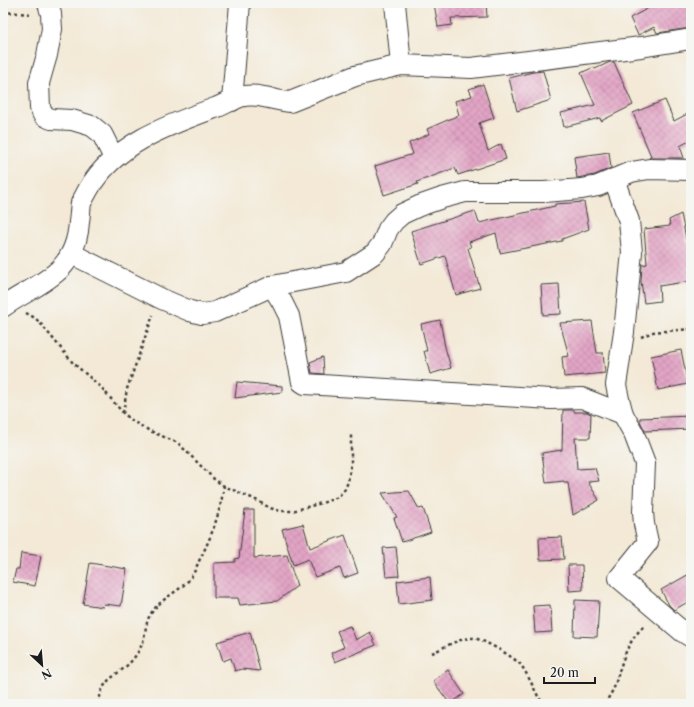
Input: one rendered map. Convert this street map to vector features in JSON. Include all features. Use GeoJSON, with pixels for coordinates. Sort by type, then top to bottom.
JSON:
{"type":"FeatureCollection","features":[{"type":"Feature","properties":{"kind":"street"},"geometry":{"type":"LineString","coordinates":[[232,101],[240,3]]}},
{"type":"Feature","properties":{"kind":"street"},"geometry":{"type":"LineString","coordinates":[[395,3],[401,65]]}},
{"type":"Feature","properties":{"kind":"street"},"geometry":{"type":"LineString","coordinates":[[50,9],[52,29],[47,55],[39,83],[40,108],[43,114],[51,119],[72,120],[92,126],[102,134],[114,158]]}},
{"type":"Feature","properties":{"kind":"street"},"geometry":{"type":"LineString","coordinates":[[4,306],[45,282],[61,268],[72,254],[78,231],[81,203],[95,177],[114,158],[134,144],[186,118],[240,97],[257,96],[290,102],[355,76],[401,65],[471,68],[641,47],[691,39]]}},
{"type":"Feature","properties":{"kind":"street"},"geometry":{"type":"LineString","coordinates":[[72,254],[162,299],[190,311],[202,314],[215,312],[272,286],[346,272],[362,263],[375,253],[382,244],[388,229],[394,220],[402,214],[436,200],[465,192],[544,192],[582,189],[598,186],[631,172],[650,169],[691,170]]}},
{"type":"Feature","properties":{"kind":"street"},"geometry":{"type":"LineString","coordinates":[[614,179],[629,221],[632,252],[616,385],[623,414],[634,434],[645,463],[643,512],[648,542],[619,578],[683,632],[691,637]]}},
{"type":"Feature","properties":{"kind":"street"},"geometry":{"type":"LineString","coordinates":[[272,286],[289,316],[302,382],[305,384],[551,399],[582,398],[623,414]]}},
{"type":"Feature","properties":{"kind":"path"},"geometry":{"type":"LineString","coordinates":[[3,12],[50,9]]}},
{"type":"Feature","properties":{"kind":"path"},"geometry":{"type":"LineString","coordinates":[[123,413],[127,389],[151,318],[162,299]]}},
{"type":"Feature","properties":{"kind":"path"},"geometry":{"type":"LineString","coordinates":[[4,306],[29,314],[41,324],[73,363],[100,387],[123,413],[134,422],[150,431],[178,443],[214,479],[224,486],[254,499],[270,508],[280,511],[292,511],[338,497],[345,489],[348,482],[351,462],[351,433]]}},
{"type":"Feature","properties":{"kind":"path"},"geometry":{"type":"LineString","coordinates":[[620,359],[636,340],[644,335],[653,332],[691,329]]}},
{"type":"Feature","properties":{"kind":"path"},"geometry":{"type":"LineString","coordinates":[[99,704],[104,687],[108,680],[132,661],[140,650],[145,628],[151,613],[161,602],[188,581],[193,573],[209,541],[216,522],[224,486]]}},
{"type":"Feature","properties":{"kind":"path"},"geometry":{"type":"LineString","coordinates":[[605,704],[614,686],[621,663],[630,642],[639,630],[647,623]]}},
{"type":"Feature","properties":{"kind":"path"},"geometry":{"type":"LineString","coordinates":[[432,653],[459,641],[472,638],[488,644],[507,654],[520,664],[542,702],[546,704],[555,702],[560,704]]}},
{"type":"Feature","properties":{"kind":"building"},"geometry":{"type":"Polygon","coordinates":[[[434,3],[486,3],[487,17],[451,18],[452,25],[438,27],[434,3]]]}},
{"type":"Feature","properties":{"kind":"building"},"geometry":{"type":"Polygon","coordinates":[[[658,3],[686,3],[691,12],[691,28],[657,33],[654,27],[638,35],[630,18],[658,3]]]}},
{"type":"Feature","properties":{"kind":"building"},"geometry":{"type":"Polygon","coordinates":[[[610,62],[614,62],[633,105],[601,121],[600,118],[564,127],[561,113],[595,105],[581,73],[594,67],[595,69],[610,62]]]}},
{"type":"Feature","properties":{"kind":"building"},"geometry":{"type":"Polygon","coordinates":[[[543,71],[551,100],[517,111],[509,78],[543,71]]]}},
{"type":"Feature","properties":{"kind":"building"},"geometry":{"type":"Polygon","coordinates":[[[483,84],[494,118],[479,123],[488,151],[501,144],[506,159],[458,175],[455,168],[417,182],[418,184],[384,195],[375,166],[413,154],[409,143],[429,134],[427,129],[459,115],[455,101],[472,96],[469,89],[483,84]]]}},
{"type":"Feature","properties":{"kind":"building"},"geometry":{"type":"Polygon","coordinates":[[[665,100],[674,121],[691,112],[691,140],[680,146],[684,158],[649,158],[651,156],[633,113],[665,100]]]}},
{"type":"Feature","properties":{"kind":"building"},"geometry":{"type":"Polygon","coordinates":[[[609,152],[611,168],[595,175],[577,178],[574,157],[609,152]]]}},
{"type":"Feature","properties":{"kind":"building"},"geometry":{"type":"Polygon","coordinates":[[[584,202],[589,229],[562,239],[562,241],[500,253],[496,233],[469,242],[471,247],[468,248],[480,288],[456,295],[445,256],[421,264],[411,231],[475,211],[479,223],[555,206],[555,204],[584,202]]]}},
{"type":"Feature","properties":{"kind":"building"},"geometry":{"type":"Polygon","coordinates":[[[681,214],[687,243],[691,242],[691,281],[659,286],[660,301],[644,303],[641,281],[642,265],[647,264],[644,229],[670,226],[669,220],[681,214]]]}},
{"type":"Feature","properties":{"kind":"building"},"geometry":{"type":"Polygon","coordinates":[[[559,284],[561,314],[543,315],[541,285],[559,284]]]}},
{"type":"Feature","properties":{"kind":"building"},"geometry":{"type":"Polygon","coordinates":[[[440,320],[451,368],[430,374],[424,351],[427,351],[421,324],[440,320]]]}},
{"type":"Feature","properties":{"kind":"building"},"geometry":{"type":"Polygon","coordinates":[[[592,321],[597,353],[603,353],[605,373],[564,377],[562,357],[569,356],[560,323],[592,321]]]}},
{"type":"Feature","properties":{"kind":"building"},"geometry":{"type":"Polygon","coordinates":[[[681,350],[688,384],[658,390],[651,356],[681,350]]]}},
{"type":"Feature","properties":{"kind":"building"},"geometry":{"type":"Polygon","coordinates":[[[323,357],[324,374],[312,373],[310,362],[323,357]]]}},
{"type":"Feature","properties":{"kind":"building"},"geometry":{"type":"Polygon","coordinates":[[[237,382],[282,386],[282,392],[235,398],[237,382]]]}},
{"type":"Feature","properties":{"kind":"building"},"geometry":{"type":"Polygon","coordinates":[[[563,410],[574,410],[574,412],[587,412],[591,414],[590,438],[575,438],[577,469],[595,468],[599,481],[588,482],[599,500],[573,515],[568,483],[564,483],[564,481],[546,483],[542,453],[562,450],[563,410]]]}},
{"type":"Feature","properties":{"kind":"building"},"geometry":{"type":"Polygon","coordinates":[[[691,416],[691,429],[645,431],[640,421],[640,418],[691,416]]]}},
{"type":"Feature","properties":{"kind":"building"},"geometry":{"type":"Polygon","coordinates":[[[409,491],[419,509],[423,508],[431,532],[402,542],[394,518],[397,517],[382,493],[409,491]]]}},
{"type":"Feature","properties":{"kind":"building"},"geometry":{"type":"Polygon","coordinates":[[[245,510],[254,510],[254,558],[287,555],[297,586],[277,601],[240,605],[238,598],[214,598],[214,563],[235,562],[235,559],[239,558],[245,510]]]}},
{"type":"Feature","properties":{"kind":"building"},"geometry":{"type":"Polygon","coordinates":[[[303,524],[310,548],[345,535],[358,573],[344,578],[340,568],[315,577],[308,559],[293,565],[282,529],[303,524]]]}},
{"type":"Feature","properties":{"kind":"building"},"geometry":{"type":"Polygon","coordinates":[[[562,537],[564,559],[540,560],[539,538],[562,537]]]}},
{"type":"Feature","properties":{"kind":"building"},"geometry":{"type":"Polygon","coordinates":[[[396,547],[399,576],[386,577],[383,548],[396,547]]]}},
{"type":"Feature","properties":{"kind":"building"},"geometry":{"type":"Polygon","coordinates":[[[21,553],[41,556],[35,586],[13,582],[16,569],[19,569],[21,553]]]}},
{"type":"Feature","properties":{"kind":"building"},"geometry":{"type":"Polygon","coordinates":[[[90,563],[127,569],[121,606],[104,604],[103,607],[83,604],[90,563]]]}},
{"type":"Feature","properties":{"kind":"building"},"geometry":{"type":"Polygon","coordinates":[[[568,565],[582,565],[583,590],[569,591],[568,565]]]}},
{"type":"Feature","properties":{"kind":"building"},"geometry":{"type":"Polygon","coordinates":[[[691,573],[691,600],[674,610],[669,605],[661,590],[691,573]]]}},
{"type":"Feature","properties":{"kind":"building"},"geometry":{"type":"Polygon","coordinates":[[[430,577],[432,600],[399,604],[397,581],[430,577]]]}},
{"type":"Feature","properties":{"kind":"building"},"geometry":{"type":"Polygon","coordinates":[[[575,600],[599,601],[597,637],[574,636],[575,600]]]}},
{"type":"Feature","properties":{"kind":"building"},"geometry":{"type":"Polygon","coordinates":[[[550,605],[552,632],[535,633],[533,606],[550,605]]]}},
{"type":"Feature","properties":{"kind":"building"},"geometry":{"type":"Polygon","coordinates":[[[350,626],[356,640],[370,632],[376,645],[335,662],[331,653],[344,647],[337,631],[350,626]]]}},
{"type":"Feature","properties":{"kind":"building"},"geometry":{"type":"Polygon","coordinates":[[[250,632],[260,671],[242,669],[235,671],[231,658],[223,661],[217,642],[250,632]]]}},
{"type":"Feature","properties":{"kind":"building"},"geometry":{"type":"Polygon","coordinates":[[[448,670],[464,694],[450,704],[433,681],[448,670]]]}}]}
